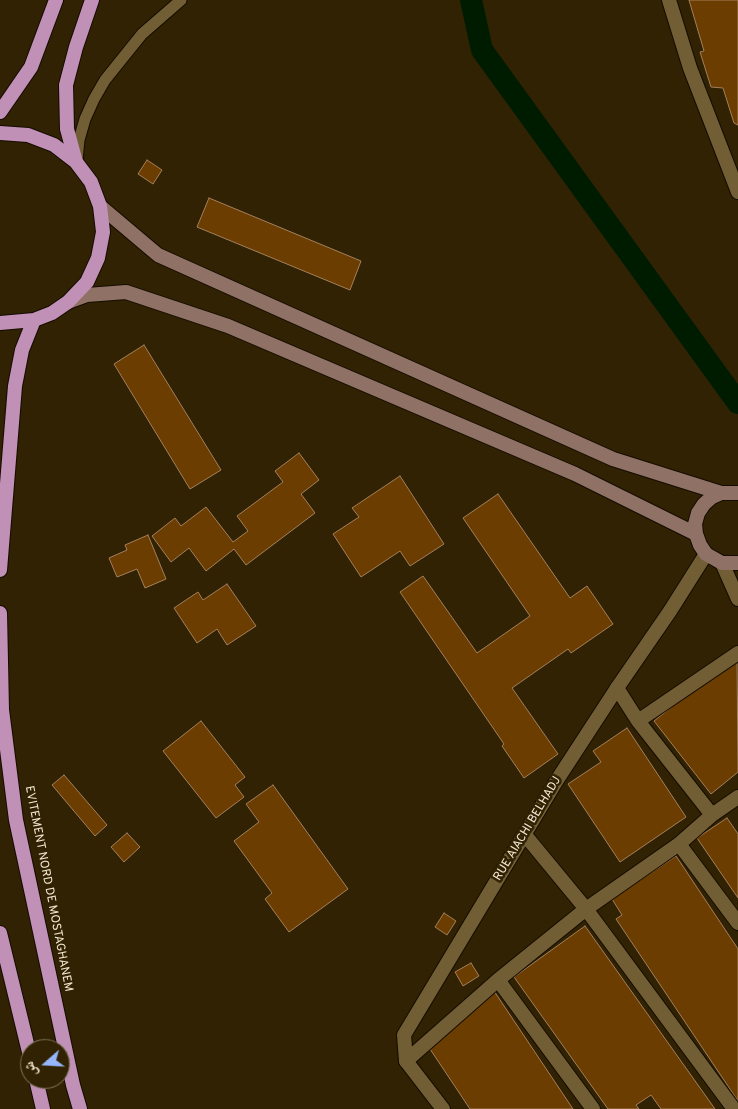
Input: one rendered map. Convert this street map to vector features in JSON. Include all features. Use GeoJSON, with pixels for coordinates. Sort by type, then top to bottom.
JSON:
{"type":"FeatureCollection","features":[{"type":"Feature","properties":{"kind":"highway"},"geometry":{"type":"LineString","coordinates":[[0,112],[31,67],[56,0]]}},
{"type":"Feature","properties":{"kind":"highway"},"geometry":{"type":"LineString","coordinates":[[76,162],[66,129],[66,85],[76,47],[92,0]]}},
{"type":"Feature","properties":{"kind":"highway"},"geometry":{"type":"LineString","coordinates":[[0,133],[28,135],[54,144],[76,162],[91,182],[100,206],[103,232],[98,258],[87,282],[68,302],[52,313],[34,320],[0,323]]}},
{"type":"Feature","properties":{"kind":"highway"},"geometry":{"type":"LineString","coordinates":[[0,570],[16,386],[22,350],[34,320]]}},
{"type":"Feature","properties":{"kind":"highway","name":"EVITEMENT NORD DE MOSTAGHANEM"},"geometry":{"type":"LineString","coordinates":[[0,613],[2,710],[16,820],[71,1076],[80,1109]]}},
{"type":"Feature","properties":{"kind":"highway"},"geometry":{"type":"LineString","coordinates":[[0,933],[26,1039]]}},
{"type":"Feature","properties":{"kind":"highway"},"geometry":{"type":"LineString","coordinates":[[38,1089],[43,1109]]}},
{"type":"Feature","properties":{"kind":"main road"},"geometry":{"type":"LineString","coordinates":[[100,206],[158,255],[613,459],[721,493],[738,493]]}},
{"type":"Feature","properties":{"kind":"main road"},"geometry":{"type":"LineString","coordinates":[[68,302],[87,295],[126,292],[228,326],[575,474],[696,534]]}},
{"type":"Feature","properties":{"kind":"main road"},"geometry":{"type":"LineString","coordinates":[[721,493],[712,497],[704,504],[697,518],[696,534],[706,554],[722,563],[738,563]]}},
{"type":"Feature","properties":{"kind":"street"},"geometry":{"type":"LineString","coordinates":[[668,0],[690,68],[738,192]]}},
{"type":"Feature","properties":{"kind":"street","name":"RUE AIACHI BELHADJ"},"geometry":{"type":"LineString","coordinates":[[406,1061],[404,1035],[557,780],[706,554]]}},
{"type":"Feature","properties":{"kind":"street"},"geometry":{"type":"LineString","coordinates":[[722,563],[738,599]]}},
{"type":"Feature","properties":{"kind":"street"},"geometry":{"type":"LineString","coordinates":[[638,721],[738,653]]}},
{"type":"Feature","properties":{"kind":"street"},"geometry":{"type":"LineString","coordinates":[[617,688],[638,721],[712,815]]}},
{"type":"Feature","properties":{"kind":"street"},"geometry":{"type":"LineString","coordinates":[[443,1109],[406,1061],[498,980],[586,909],[679,844],[712,815],[738,796]]}},
{"type":"Feature","properties":{"kind":"street"},"geometry":{"type":"LineString","coordinates":[[525,835],[586,909],[734,1109]]}},
{"type":"Feature","properties":{"kind":"street"},"geometry":{"type":"LineString","coordinates":[[679,844],[738,923]]}},
{"type":"Feature","properties":{"kind":"street"},"geometry":{"type":"LineString","coordinates":[[498,980],[593,1109]]}},
{"type":"Feature","properties":{"kind":"lane"},"geometry":{"type":"LineString","coordinates":[[76,162],[79,140],[85,119],[105,80],[142,34],[181,0]]}},
{"type":"Feature","properties":{"kind":"building"},"geometry":{"type":"Polygon","coordinates":[[[689,0],[738,0],[738,125],[734,123],[723,88],[711,87],[700,52],[704,51],[689,0]]]}},
{"type":"Feature","properties":{"kind":"building"},"geometry":{"type":"Polygon","coordinates":[[[147,160],[162,170],[153,184],[138,174],[147,160]]]}},
{"type":"Feature","properties":{"kind":"building"},"geometry":{"type":"Polygon","coordinates":[[[209,198],[361,261],[350,290],[197,227],[209,198]]]}},
{"type":"Feature","properties":{"kind":"building"},"geometry":{"type":"Polygon","coordinates":[[[144,345],[221,470],[190,489],[114,364],[144,345]]]}},
{"type":"Feature","properties":{"kind":"building"},"geometry":{"type":"Polygon","coordinates":[[[299,453],[319,480],[301,494],[315,513],[246,565],[234,549],[206,571],[189,548],[171,562],[152,536],[175,518],[181,526],[206,507],[233,542],[248,531],[237,516],[283,482],[275,471],[299,453]]]}},
{"type":"Feature","properties":{"kind":"building"},"geometry":{"type":"Polygon","coordinates":[[[400,476],[444,544],[410,566],[400,551],[361,577],[333,534],[359,517],[352,508],[400,476]]]}},
{"type":"Feature","properties":{"kind":"building"},"geometry":{"type":"Polygon","coordinates":[[[498,494],[570,598],[587,586],[613,624],[571,653],[568,649],[512,688],[558,754],[524,778],[502,746],[504,744],[400,592],[423,576],[477,653],[530,616],[463,518],[498,494]]]}},
{"type":"Feature","properties":{"kind":"building"},"geometry":{"type":"Polygon","coordinates":[[[148,535],[166,579],[145,588],[137,569],[117,577],[109,558],[127,550],[125,545],[148,535]]]}},
{"type":"Feature","properties":{"kind":"building"},"geometry":{"type":"Polygon","coordinates":[[[227,584],[256,626],[227,645],[217,629],[197,643],[174,608],[198,592],[203,600],[227,584]]]}},
{"type":"Feature","properties":{"kind":"building"},"geometry":{"type":"Polygon","coordinates":[[[737,655],[738,772],[711,794],[654,721],[737,655]]]}},
{"type":"Feature","properties":{"kind":"building"},"geometry":{"type":"Polygon","coordinates":[[[201,721],[245,777],[235,785],[244,797],[216,818],[163,751],[201,721]]]}},
{"type":"Feature","properties":{"kind":"building"},"geometry":{"type":"Polygon","coordinates":[[[627,728],[686,817],[620,862],[568,784],[601,762],[593,751],[627,728]]]}},
{"type":"Feature","properties":{"kind":"building"},"geometry":{"type":"Polygon","coordinates":[[[64,775],[107,825],[95,836],[52,785],[64,775]]]}},
{"type":"Feature","properties":{"kind":"building"},"geometry":{"type":"Polygon","coordinates":[[[273,785],[348,889],[289,932],[265,899],[272,893],[234,841],[259,822],[246,804],[273,785]]]}},
{"type":"Feature","properties":{"kind":"building"},"geometry":{"type":"Polygon","coordinates":[[[727,818],[738,834],[738,898],[697,838],[727,818]]]}},
{"type":"Feature","properties":{"kind":"building"},"geometry":{"type":"Polygon","coordinates":[[[127,833],[140,847],[124,862],[111,847],[127,833]]]}},
{"type":"Feature","properties":{"kind":"building"},"geometry":{"type":"Polygon","coordinates":[[[676,856],[738,949],[738,1101],[616,919],[622,915],[612,899],[676,856]]]}},
{"type":"Feature","properties":{"kind":"building"},"geometry":{"type":"Polygon","coordinates":[[[444,913],[456,921],[447,935],[435,927],[444,913]]]}},
{"type":"Feature","properties":{"kind":"building"},"geometry":{"type":"Polygon","coordinates":[[[585,926],[715,1109],[661,1109],[651,1095],[636,1105],[639,1109],[608,1109],[514,977],[585,926]]]}},
{"type":"Feature","properties":{"kind":"building"},"geometry":{"type":"Polygon","coordinates":[[[471,963],[479,976],[463,986],[455,972],[471,963]]]}},
{"type":"Feature","properties":{"kind":"building"},"geometry":{"type":"Polygon","coordinates":[[[494,991],[573,1109],[470,1109],[426,1043],[494,991]]]}},
{"type":"Feature","properties":{"kind":"waterway"},"geometry":{"type":"LineString","coordinates":[[471,0],[482,50],[738,403]]}}]}
